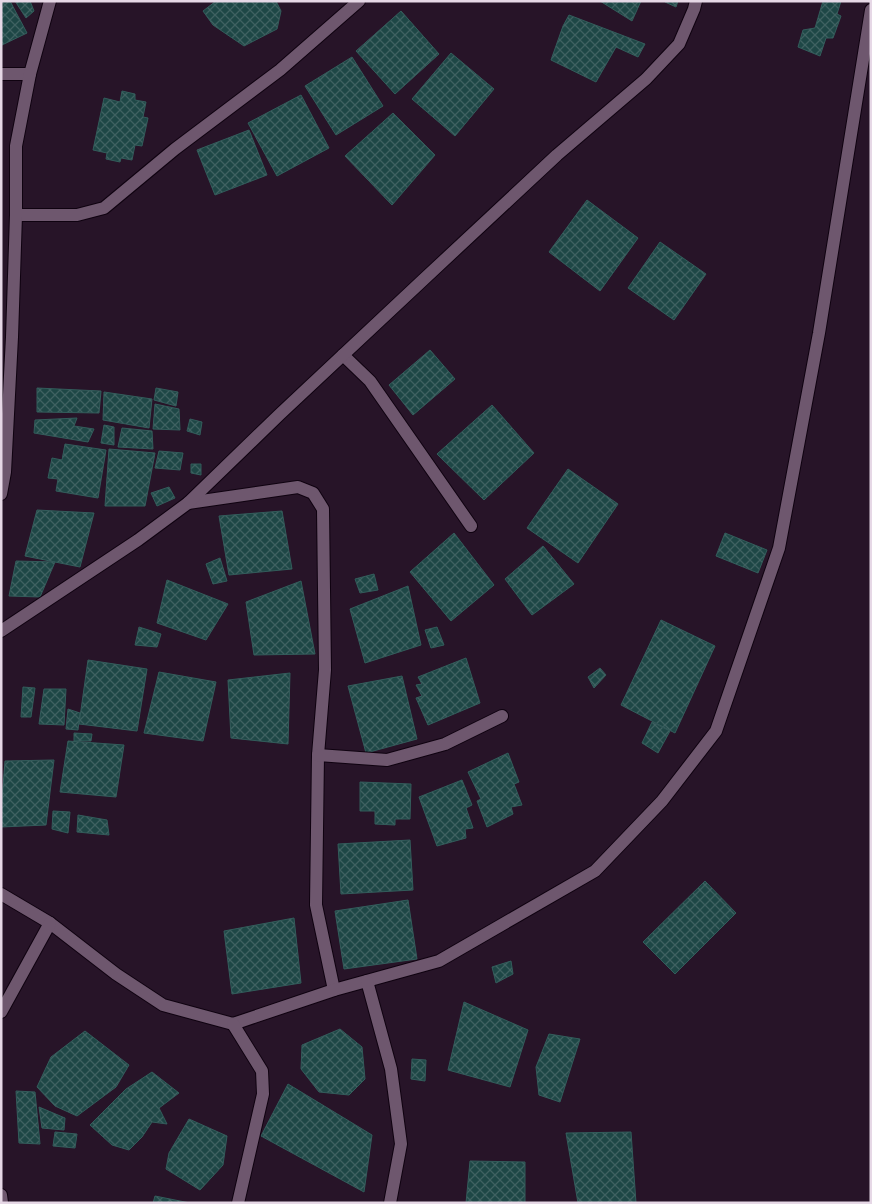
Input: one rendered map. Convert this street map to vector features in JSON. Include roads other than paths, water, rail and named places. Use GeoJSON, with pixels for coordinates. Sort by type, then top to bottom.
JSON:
{"type":"FeatureCollection","features":[{"type":"Feature","properties":{"kind":"street"},"geometry":{"type":"LineString","coordinates":[[1,494],[5,472],[12,337],[16,146],[30,74],[50,1]]}},
{"type":"Feature","properties":{"kind":"street"},"geometry":{"type":"LineString","coordinates":[[16,215],[77,215],[104,208],[175,149],[280,70],[359,1]]}},
{"type":"Feature","properties":{"kind":"street"},"geometry":{"type":"LineString","coordinates":[[1,632],[138,540],[188,503],[280,414],[557,155],[646,79],[679,44],[696,1]]}},
{"type":"Feature","properties":{"kind":"street"},"geometry":{"type":"LineString","coordinates":[[1,894],[50,923],[116,974],[163,1006],[233,1024],[334,990],[440,961],[595,870],[662,801],[716,731],[778,548],[819,333],[871,10]]}},
{"type":"Feature","properties":{"kind":"street"},"geometry":{"type":"LineString","coordinates":[[1,74],[30,74]]}},
{"type":"Feature","properties":{"kind":"street"},"geometry":{"type":"LineString","coordinates":[[343,355],[370,381],[471,526]]}},
{"type":"Feature","properties":{"kind":"street"},"geometry":{"type":"LineString","coordinates":[[188,503],[298,487],[313,493],[323,509],[325,670],[318,755],[316,905],[334,990]]}},
{"type":"Feature","properties":{"kind":"street"},"geometry":{"type":"LineString","coordinates":[[318,755],[387,760],[445,744],[502,716]]}},
{"type":"Feature","properties":{"kind":"street"},"geometry":{"type":"LineString","coordinates":[[1,1012],[50,923]]}},
{"type":"Feature","properties":{"kind":"street"},"geometry":{"type":"LineString","coordinates":[[367,981],[391,1069],[400,1144],[390,1203]]}},
{"type":"Feature","properties":{"kind":"street"},"geometry":{"type":"LineString","coordinates":[[233,1024],[262,1071],[263,1094],[238,1203]]}},
{"type":"Feature","properties":{"kind":"street"},"geometry":{"type":"LineString","coordinates":[[1,1195],[2,1203]]}}]}
